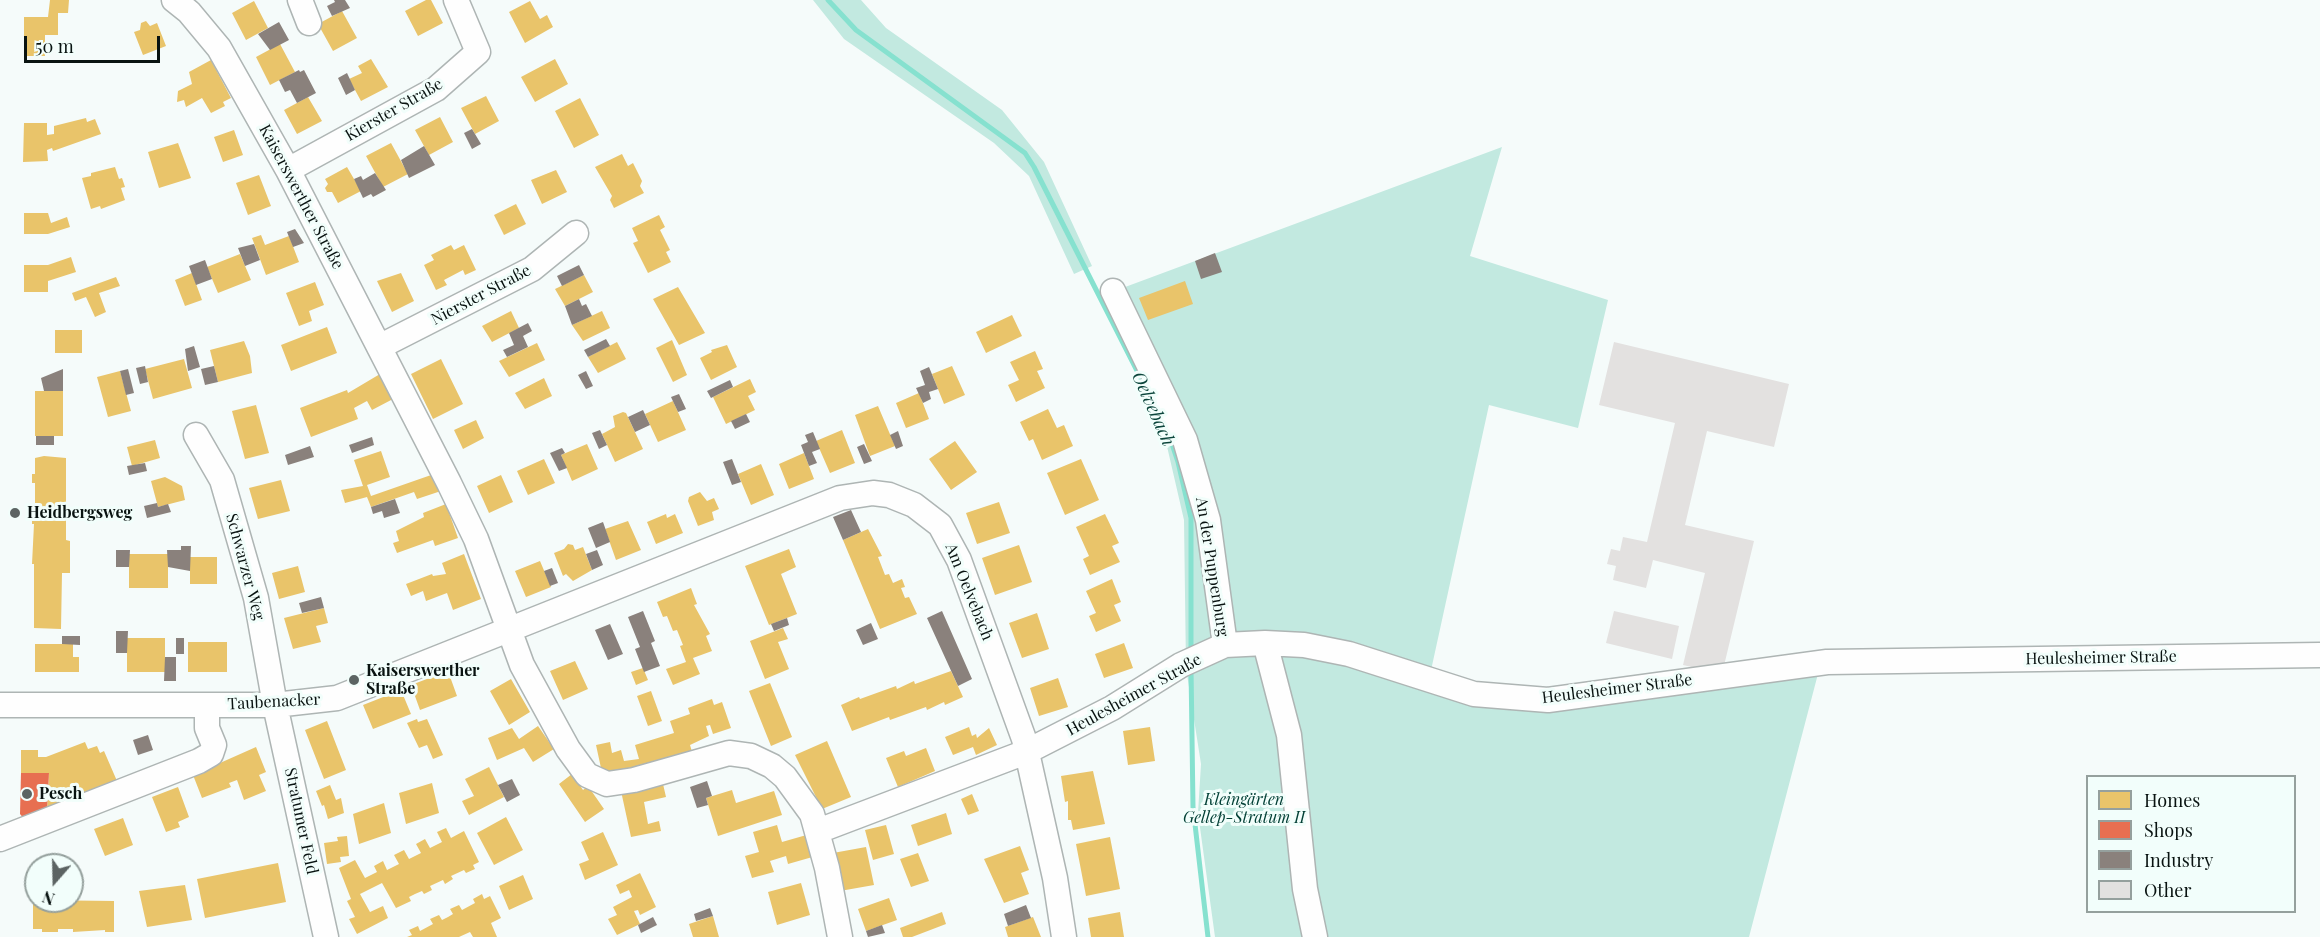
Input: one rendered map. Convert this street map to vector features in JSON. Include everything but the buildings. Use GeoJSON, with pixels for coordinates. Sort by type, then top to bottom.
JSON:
{"type":"FeatureCollection","features":[{"type":"Feature","properties":{"kind":"street"},"geometry":{"type":"LineString","coordinates":[[300,0],[309,23]]}},
{"type":"Feature","properties":{"kind":"street","name":"Kierster Straße"},"geometry":{"type":"LineString","coordinates":[[288,170],[436,88],[478,52],[469,25],[456,0]]}},
{"type":"Feature","properties":{"kind":"street","name":"Kaiserswerther Straße"},"geometry":{"type":"LineString","coordinates":[[189,4],[219,48],[288,170],[476,539],[522,665],[546,713],[587,775],[607,784],[634,780],[729,753],[751,756],[772,766],[785,777],[812,814],[818,831],[840,937]]}},
{"type":"Feature","properties":{"kind":"street","name":"Nierster Straße"},"geometry":{"type":"LineString","coordinates":[[379,347],[532,269],[576,233]]}},
{"type":"Feature","properties":{"kind":"street","name":"An der Puppenburg"},"geometry":{"type":"LineString","coordinates":[[1113,291],[1185,440],[1208,520],[1225,645]]}},
{"type":"Feature","properties":{"kind":"street","name":"Schwarzer Weg"},"geometry":{"type":"LineString","coordinates":[[196,435],[222,480],[256,598],[275,705]]}},
{"type":"Feature","properties":{"kind":"street","name":"Am Oelvebach"},"geometry":{"type":"LineString","coordinates":[[509,632],[840,498],[873,493],[889,495],[914,505],[940,525],[960,560],[1024,739],[1055,878],[1064,937]]}},
{"type":"Feature","properties":{"kind":"street","name":"Taubenacker"},"geometry":{"type":"LineString","coordinates":[[0,705],[275,705],[337,698],[509,632]]}},
{"type":"Feature","properties":{"kind":"street"},"geometry":{"type":"LineString","coordinates":[[1265,643],[1289,735],[1305,889],[1315,937]]}},
{"type":"Feature","properties":{"kind":"street","name":"Heulesheimer Straße"},"geometry":{"type":"LineString","coordinates":[[818,831],[1026,753],[1112,708],[1191,660],[1225,645],[1265,643],[1304,645],[1349,654],[1474,694],[1548,699],[1827,662],[2320,655]]}},
{"type":"Feature","properties":{"kind":"street","name":"Taubenacker"},"geometry":{"type":"LineString","coordinates":[[0,839],[199,761],[210,754],[214,745],[207,728],[207,705]]}},
{"type":"Feature","properties":{"kind":"street","name":"Stratumer Feld"},"geometry":{"type":"LineString","coordinates":[[275,705],[326,937]]}},
{"type":"Feature","properties":{"kind":"green space"},"geometry":{"type":"Polygon","coordinates":[[[813,0],[861,0],[886,28],[1002,110],[1044,162],[1092,266],[1074,274],[1029,176],[994,143],[844,39],[813,0]]]}},
{"type":"Feature","properties":{"kind":"green space","name":"Kleingärten Gellep-Stratum II"},"geometry":{"type":"Polygon","coordinates":[[[1502,147],[1470,256],[1608,300],[1578,428],[1489,405],[1428,684],[1491,706],[1819,670],[1749,937],[1215,937],[1198,813],[1201,764],[1186,668],[1184,520],[1157,403],[1109,293],[1502,147]]]}},
{"type":"Feature","properties":{"kind":"waterway","name":"Oelvebach"},"geometry":{"type":"LineString","coordinates":[[828,0],[856,30],[1025,153],[1034,167],[1168,432],[1178,462],[1191,518],[1191,653]]}},
{"type":"Feature","properties":{"kind":"waterway","name":"Oelvebach"},"geometry":{"type":"LineString","coordinates":[[1191,668],[1193,807],[1208,937]]}},
{"type":"Feature","properties":{"kind":"place","name":"Heidbergsweg"},"geometry":{"type":"Point","coordinates":[15,513]}},
{"type":"Feature","properties":{"kind":"place","name":"Kaiserswerther Straße"},"geometry":{"type":"Point","coordinates":[354,680]}},
{"type":"Feature","properties":{"kind":"place","name":"Pesch"},"geometry":{"type":"Point","coordinates":[27,794]}}]}
